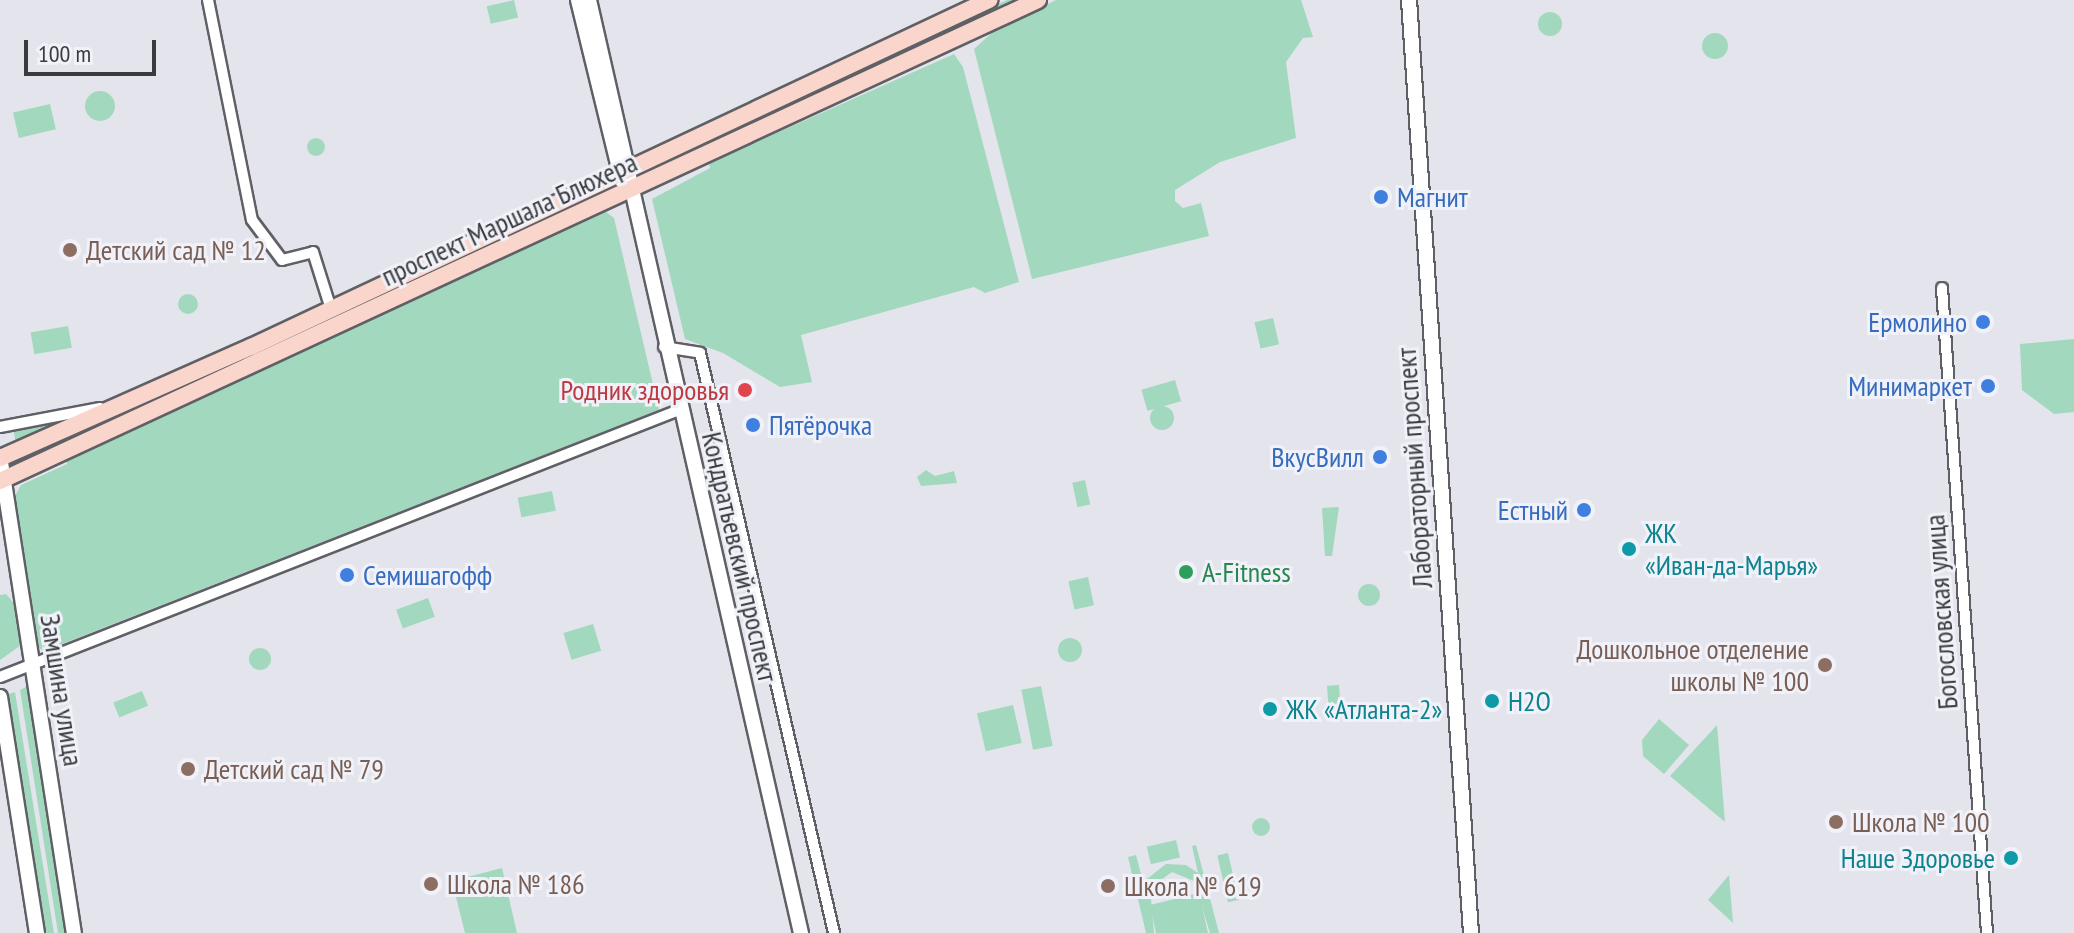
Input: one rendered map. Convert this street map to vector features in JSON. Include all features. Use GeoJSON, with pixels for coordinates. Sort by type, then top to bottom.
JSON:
{"type":"FeatureCollection","features":[{"type":"Feature","properties":{"kind":"main road","name":"проспект Маршала Блюхера"},"geometry":{"type":"LineString","coordinates":[[0,457],[331,309],[989,0]]}},
{"type":"Feature","properties":{"kind":"main road","name":"проспект Маршала Блюхера"},"geometry":{"type":"LineString","coordinates":[[2,480],[1038,0]]}},
{"type":"Feature","properties":{"kind":"street"},"geometry":{"type":"LineString","coordinates":[[208,0],[252,220],[282,260],[313,252],[331,309]]}},
{"type":"Feature","properties":{"kind":"street","name":"Кондратьевский проспект"},"geometry":{"type":"LineString","coordinates":[[578,0],[624,171],[801,933]]}},
{"type":"Feature","properties":{"kind":"street","name":"Кондратьевский проспект"},"geometry":{"type":"LineString","coordinates":[[589,0],[624,171]]}},
{"type":"Feature","properties":{"kind":"street","name":"Лабораторный проспект"},"geometry":{"type":"LineString","coordinates":[[1409,0],[1471,933]]}},
{"type":"Feature","properties":{"kind":"street","name":"Богословская улица"},"geometry":{"type":"LineString","coordinates":[[1942,288],[1987,933]]}},
{"type":"Feature","properties":{"kind":"street"},"geometry":{"type":"LineString","coordinates":[[664,347],[700,353],[834,933]]}},
{"type":"Feature","properties":{"kind":"street"},"geometry":{"type":"LineString","coordinates":[[0,427],[124,404]]}},
{"type":"Feature","properties":{"kind":"street"},"geometry":{"type":"LineString","coordinates":[[0,677],[32,667],[679,410]]}},
{"type":"Feature","properties":{"kind":"street","name":"Замшина улица"},"geometry":{"type":"LineString","coordinates":[[0,457],[74,933]]}},
{"type":"Feature","properties":{"kind":"street"},"geometry":{"type":"LineString","coordinates":[[0,697],[37,933]]}},
{"type":"Feature","properties":{"kind":"green space"},"geometry":{"type":"Polygon","coordinates":[[[514,0],[518,18],[491,24],[487,6],[514,0]]]}},
{"type":"Feature","properties":{"kind":"green space"},"geometry":{"type":"Polygon","coordinates":[[[1007,0],[1020,0],[641,173],[650,166],[1007,0]]]}},
{"type":"Feature","properties":{"kind":"green space"},"geometry":{"type":"Polygon","coordinates":[[[1056,0],[1301,0],[1313,37],[1303,38],[1286,62],[1296,138],[1220,162],[1175,190],[1175,201],[1183,208],[1201,203],[1209,236],[1032,279],[974,49],[996,29],[1056,0]]]}},
{"type":"Feature","properties":{"kind":"green space"},"geometry":{"type":"Polygon","coordinates":[[[1550,12],[1558,16],[1562,24],[1558,32],[1550,36],[1542,32],[1538,24],[1542,16],[1550,12]]]}},
{"type":"Feature","properties":{"kind":"green space"},"geometry":{"type":"Polygon","coordinates":[[[1715,33],[1724,37],[1728,46],[1724,55],[1715,59],[1706,55],[1702,46],[1706,37],[1715,33]]]}},
{"type":"Feature","properties":{"kind":"green space"},"geometry":{"type":"Polygon","coordinates":[[[954,54],[963,67],[1019,282],[985,293],[974,287],[801,335],[812,382],[780,387],[723,353],[685,339],[652,199],[710,168],[709,163],[954,54]]]}},
{"type":"Feature","properties":{"kind":"green space"},"geometry":{"type":"Polygon","coordinates":[[[100,91],[111,95],[115,106],[111,117],[100,121],[89,117],[85,106],[89,95],[100,91]]]}},
{"type":"Feature","properties":{"kind":"green space"},"geometry":{"type":"Polygon","coordinates":[[[50,104],[56,129],[19,138],[13,113],[50,104]]]}},
{"type":"Feature","properties":{"kind":"green space"},"geometry":{"type":"Polygon","coordinates":[[[316,138],[325,147],[316,156],[307,147],[316,138]]]}},
{"type":"Feature","properties":{"kind":"green space"},"geometry":{"type":"Polygon","coordinates":[[[601,192],[602,196],[20,463],[18,458],[601,192]]]}},
{"type":"Feature","properties":{"kind":"green space"},"geometry":{"type":"Polygon","coordinates":[[[606,212],[614,218],[659,410],[44,651],[39,648],[15,496],[21,485],[67,464],[66,460],[606,212]]]}},
{"type":"Feature","properties":{"kind":"green space"},"geometry":{"type":"Polygon","coordinates":[[[184,294],[192,294],[198,304],[192,314],[184,314],[178,308],[178,300],[184,294]]]}},
{"type":"Feature","properties":{"kind":"green space"},"geometry":{"type":"Polygon","coordinates":[[[1273,318],[1279,344],[1261,349],[1254,322],[1273,318]]]}},
{"type":"Feature","properties":{"kind":"green space"},"geometry":{"type":"Polygon","coordinates":[[[68,326],[72,348],[34,354],[31,333],[68,326]]]}},
{"type":"Feature","properties":{"kind":"green space"},"geometry":{"type":"Polygon","coordinates":[[[2074,339],[2074,412],[2054,414],[2022,390],[2020,344],[2074,339]]]}},
{"type":"Feature","properties":{"kind":"green space"},"geometry":{"type":"Polygon","coordinates":[[[1175,380],[1181,401],[1147,411],[1141,390],[1175,380]]]}},
{"type":"Feature","properties":{"kind":"green space"},"geometry":{"type":"Polygon","coordinates":[[[1162,406],[1173,413],[1174,418],[1167,429],[1162,430],[1151,423],[1150,418],[1157,407],[1162,406]]]}},
{"type":"Feature","properties":{"kind":"green space"},"geometry":{"type":"Polygon","coordinates":[[[65,421],[16,444],[13,428],[65,421]]]}},
{"type":"Feature","properties":{"kind":"green space"},"geometry":{"type":"Polygon","coordinates":[[[926,470],[935,476],[954,471],[957,483],[921,486],[917,477],[926,470]]]}},
{"type":"Feature","properties":{"kind":"green space"},"geometry":{"type":"Polygon","coordinates":[[[1085,480],[1090,504],[1077,507],[1072,483],[1085,480]]]}},
{"type":"Feature","properties":{"kind":"green space"},"geometry":{"type":"Polygon","coordinates":[[[552,491],[556,511],[521,517],[518,498],[552,491]]]}},
{"type":"Feature","properties":{"kind":"green space"},"geometry":{"type":"Polygon","coordinates":[[[1339,507],[1332,556],[1325,556],[1322,508],[1339,507]]]}},
{"type":"Feature","properties":{"kind":"green space"},"geometry":{"type":"Polygon","coordinates":[[[1088,577],[1094,605],[1074,610],[1068,581],[1088,577]]]}},
{"type":"Feature","properties":{"kind":"green space"},"geometry":{"type":"Polygon","coordinates":[[[1369,584],[1377,587],[1380,595],[1377,603],[1369,606],[1361,603],[1358,595],[1361,587],[1369,584]]]}},
{"type":"Feature","properties":{"kind":"green space"},"geometry":{"type":"Polygon","coordinates":[[[6,594],[18,608],[24,643],[0,660],[0,595],[6,594]]]}},
{"type":"Feature","properties":{"kind":"green space"},"geometry":{"type":"Polygon","coordinates":[[[428,598],[435,617],[403,628],[396,610],[428,598]]]}},
{"type":"Feature","properties":{"kind":"green space"},"geometry":{"type":"Polygon","coordinates":[[[593,624],[601,651],[572,660],[563,633],[593,624]]]}},
{"type":"Feature","properties":{"kind":"green space"},"geometry":{"type":"Polygon","coordinates":[[[1070,638],[1081,645],[1082,650],[1075,661],[1070,662],[1059,655],[1058,650],[1065,639],[1070,638]]]}},
{"type":"Feature","properties":{"kind":"green space"},"geometry":{"type":"Polygon","coordinates":[[[260,648],[268,651],[271,659],[268,667],[260,670],[252,667],[249,659],[252,651],[260,648]]]}},
{"type":"Feature","properties":{"kind":"green space"},"geometry":{"type":"Polygon","coordinates":[[[1339,685],[1341,717],[1329,718],[1327,686],[1339,685]]]}},
{"type":"Feature","properties":{"kind":"green space"},"geometry":{"type":"Polygon","coordinates":[[[1041,686],[1053,746],[1033,750],[1021,690],[1041,686]]]}},
{"type":"Feature","properties":{"kind":"green space"},"geometry":{"type":"Polygon","coordinates":[[[26,687],[31,690],[69,933],[58,933],[20,690],[26,687]]]}},
{"type":"Feature","properties":{"kind":"green space"},"geometry":{"type":"Polygon","coordinates":[[[142,691],[148,706],[119,717],[113,703],[142,691]]]}},
{"type":"Feature","properties":{"kind":"green space"},"geometry":{"type":"Polygon","coordinates":[[[15,692],[54,933],[42,933],[6,695],[15,692]]]}},
{"type":"Feature","properties":{"kind":"green space"},"geometry":{"type":"Polygon","coordinates":[[[1013,705],[1022,743],[986,751],[977,713],[1013,705]]]}},
{"type":"Feature","properties":{"kind":"green space"},"geometry":{"type":"Polygon","coordinates":[[[1659,719],[1689,745],[1664,774],[1643,756],[1642,740],[1659,719]]]}},
{"type":"Feature","properties":{"kind":"green space"},"geometry":{"type":"Polygon","coordinates":[[[1717,725],[1725,822],[1670,776],[1717,725]]]}},
{"type":"Feature","properties":{"kind":"green space"},"geometry":{"type":"Polygon","coordinates":[[[1257,818],[1265,818],[1270,827],[1268,834],[1257,836],[1252,831],[1252,823],[1257,818]]]}},
{"type":"Feature","properties":{"kind":"green space"},"geometry":{"type":"Polygon","coordinates":[[[1176,840],[1180,858],[1151,864],[1147,847],[1176,840]]]}},
{"type":"Feature","properties":{"kind":"green space"},"geometry":{"type":"Polygon","coordinates":[[[1196,845],[1219,933],[1210,933],[1194,881],[1172,872],[1150,888],[1154,933],[1146,933],[1128,857],[1136,855],[1143,882],[1166,864],[1186,865],[1198,873],[1192,846],[1196,845]]]}},
{"type":"Feature","properties":{"kind":"green space"},"geometry":{"type":"Polygon","coordinates":[[[1228,853],[1239,900],[1228,902],[1217,855],[1228,853]]]}},
{"type":"Feature","properties":{"kind":"green space"},"geometry":{"type":"Polygon","coordinates":[[[502,868],[517,933],[465,933],[452,881],[502,868]]]}},
{"type":"Feature","properties":{"kind":"green space"},"geometry":{"type":"Polygon","coordinates":[[[1729,875],[1733,923],[1708,900],[1729,875]]]}},
{"type":"Feature","properties":{"kind":"green space"},"geometry":{"type":"Polygon","coordinates":[[[1199,893],[1208,933],[1156,933],[1150,905],[1199,893]]]}},
{"type":"Feature","properties":{"kind":"place","name":"Магнит"},"geometry":{"type":"Point","coordinates":[1381,197]}},
{"type":"Feature","properties":{"kind":"place","name":"Детский сад № 12"},"geometry":{"type":"Point","coordinates":[70,250]}},
{"type":"Feature","properties":{"kind":"place","name":"Ермолино"},"geometry":{"type":"Point","coordinates":[1983,322]}},
{"type":"Feature","properties":{"kind":"place","name":"Минимаркет"},"geometry":{"type":"Point","coordinates":[1988,386]}},
{"type":"Feature","properties":{"kind":"place","name":"Родник здоровья"},"geometry":{"type":"Point","coordinates":[745,390]}},
{"type":"Feature","properties":{"kind":"place","name":"Пятёрочка"},"geometry":{"type":"Point","coordinates":[753,425]}},
{"type":"Feature","properties":{"kind":"place","name":"ВкусВилл"},"geometry":{"type":"Point","coordinates":[1380,457]}},
{"type":"Feature","properties":{"kind":"place","name":"Естный"},"geometry":{"type":"Point","coordinates":[1584,510]}},
{"type":"Feature","properties":{"kind":"place","name":"ЖК «Иван-да-Марья»"},"geometry":{"type":"Point","coordinates":[1629,549]}},
{"type":"Feature","properties":{"kind":"place","name":"A-Fitness"},"geometry":{"type":"Point","coordinates":[1186,572]}},
{"type":"Feature","properties":{"kind":"place","name":"Семишагофф"},"geometry":{"type":"Point","coordinates":[347,575]}},
{"type":"Feature","properties":{"kind":"place","name":"Дошкольное отделение школы № 100"},"geometry":{"type":"Point","coordinates":[1825,665]}},
{"type":"Feature","properties":{"kind":"place","name":"H2O"},"geometry":{"type":"Point","coordinates":[1492,701]}},
{"type":"Feature","properties":{"kind":"place","name":"ЖК «Атланта-2»"},"geometry":{"type":"Point","coordinates":[1270,709]}},
{"type":"Feature","properties":{"kind":"place","name":"Детский сад № 79"},"geometry":{"type":"Point","coordinates":[188,769]}},
{"type":"Feature","properties":{"kind":"place","name":"Школа № 100"},"geometry":{"type":"Point","coordinates":[1836,822]}},
{"type":"Feature","properties":{"kind":"place","name":"Наше Здоровье"},"geometry":{"type":"Point","coordinates":[2011,858]}},
{"type":"Feature","properties":{"kind":"place","name":"Школа № 186"},"geometry":{"type":"Point","coordinates":[431,884]}},
{"type":"Feature","properties":{"kind":"place","name":"Школа № 619"},"geometry":{"type":"Point","coordinates":[1108,886]}}]}
